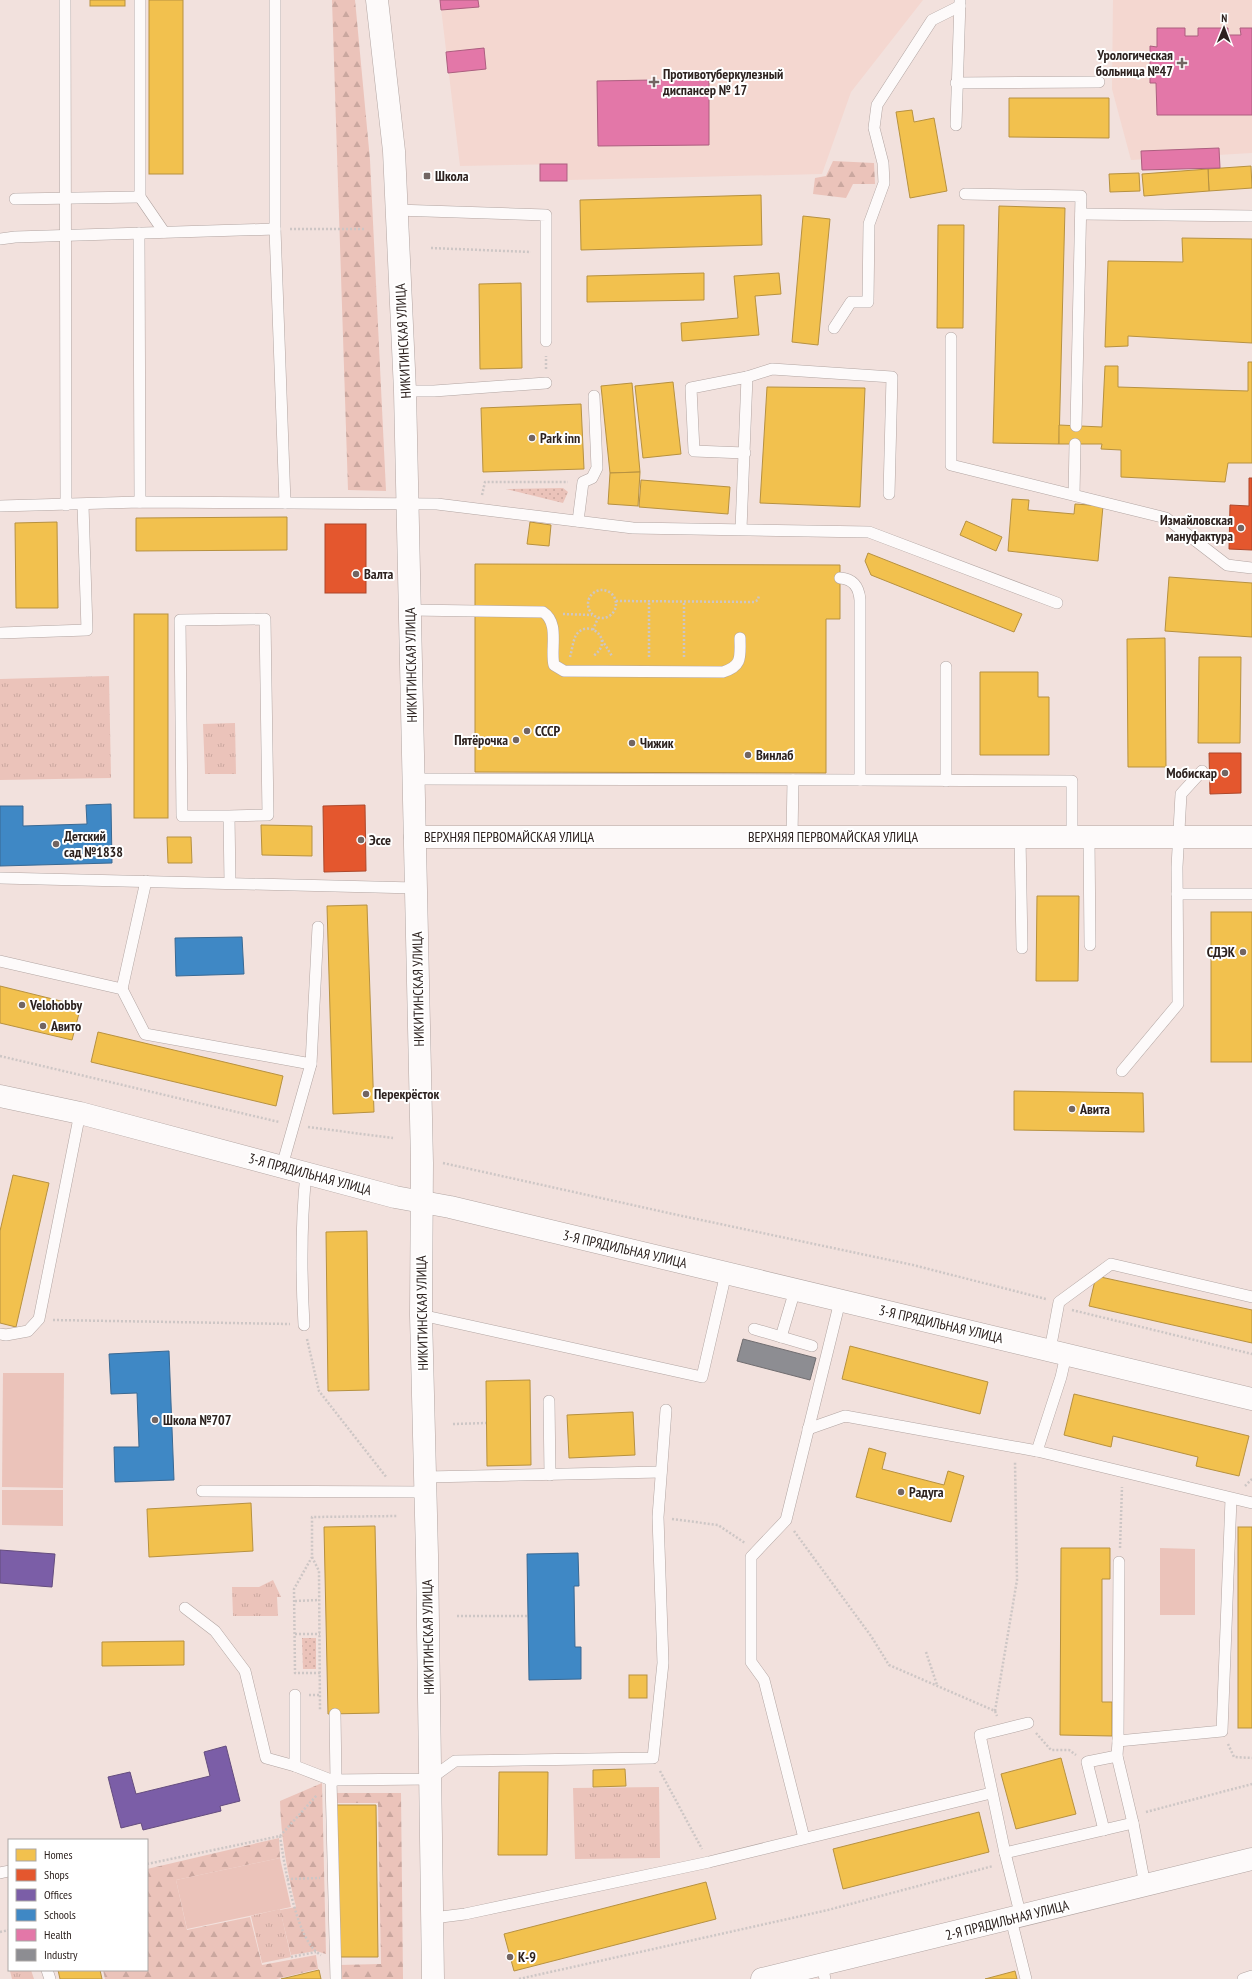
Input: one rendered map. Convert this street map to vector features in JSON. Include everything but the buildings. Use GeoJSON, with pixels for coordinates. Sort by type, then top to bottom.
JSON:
{"type":"FeatureCollection","features":[{"type":"Feature","properties":{"kind":"street","name":"НИКИТИНСКАЯ УЛИЦА"},"geometry":{"type":"LineString","coordinates":[[377,0],[394,151],[405,391],[422,1201],[421,1315],[426,1485],[433,1979]]}},
{"type":"Feature","properties":{"kind":"street","name":"ВЕРХНЯЯ ПЕРВОМАЙСКАЯ УЛИЦА"},"geometry":{"type":"LineString","coordinates":[[415,837],[1252,837]]}},
{"type":"Feature","properties":{"kind":"street","name":"3-Я ПРЯДИЛЬНАЯ УЛИЦА"},"geometry":{"type":"LineString","coordinates":[[0,1096],[80,1113],[394,1197],[422,1201],[1252,1399]]}},
{"type":"Feature","properties":{"kind":"street","name":"2-Я ПРЯДИЛЬНАЯ УЛИЦА"},"geometry":{"type":"LineString","coordinates":[[762,1979],[824,1972],[1016,1918],[1252,1859]]}},
{"type":"Feature","properties":{"kind":"lane"},"geometry":{"type":"LineString","coordinates":[[65,0],[66,505]]}},
{"type":"Feature","properties":{"kind":"lane"},"geometry":{"type":"LineString","coordinates":[[140,0],[140,197],[164,232]]}},
{"type":"Feature","properties":{"kind":"lane"},"geometry":{"type":"LineString","coordinates":[[275,0],[275,230],[285,503]]}},
{"type":"Feature","properties":{"kind":"lane"},"geometry":{"type":"LineString","coordinates":[[956,125],[956,83],[960,3]]}},
{"type":"Feature","properties":{"kind":"lane"},"geometry":{"type":"LineString","coordinates":[[834,328],[850,302],[868,302],[869,224],[884,183],[883,163],[874,128],[876,104],[932,20],[960,3]]}},
{"type":"Feature","properties":{"kind":"lane"},"geometry":{"type":"LineString","coordinates":[[956,83],[1099,82]]}},
{"type":"Feature","properties":{"kind":"lane"},"geometry":{"type":"LineString","coordinates":[[965,194],[1081,196],[1076,426]]}},
{"type":"Feature","properties":{"kind":"lane"},"geometry":{"type":"LineString","coordinates":[[15,199],[140,197]]}},
{"type":"Feature","properties":{"kind":"lane"},"geometry":{"type":"LineString","coordinates":[[396,210],[546,215],[546,341]]}},
{"type":"Feature","properties":{"kind":"lane"},"geometry":{"type":"LineString","coordinates":[[1081,214],[1252,216]]}},
{"type":"Feature","properties":{"kind":"lane"},"geometry":{"type":"LineString","coordinates":[[0,239],[15,237],[164,232],[275,230]]}},
{"type":"Feature","properties":{"kind":"lane"},"geometry":{"type":"LineString","coordinates":[[139,233],[140,502]]}},
{"type":"Feature","properties":{"kind":"lane"},"geometry":{"type":"LineString","coordinates":[[951,338],[951,465],[1166,518],[1227,566],[1252,568]]}},
{"type":"Feature","properties":{"kind":"lane"},"geometry":{"type":"LineString","coordinates":[[745,453],[694,451],[691,388],[747,377],[772,369],[892,377],[889,494]]}},
{"type":"Feature","properties":{"kind":"lane"},"geometry":{"type":"LineString","coordinates":[[741,530],[747,377]]}},
{"type":"Feature","properties":{"kind":"lane"},"geometry":{"type":"LineString","coordinates":[[405,391],[434,391],[546,383]]}},
{"type":"Feature","properties":{"kind":"lane"},"geometry":{"type":"LineString","coordinates":[[578,521],[583,482],[592,478],[597,468],[594,396]]}},
{"type":"Feature","properties":{"kind":"lane"},"geometry":{"type":"LineString","coordinates":[[1074,495],[1075,444]]}},
{"type":"Feature","properties":{"kind":"lane"},"geometry":{"type":"LineString","coordinates":[[0,506],[140,502],[408,503],[437,504],[633,528],[869,532],[1058,603]]}},
{"type":"Feature","properties":{"kind":"lane"},"geometry":{"type":"LineString","coordinates":[[0,633],[87,630],[83,504]]}},
{"type":"Feature","properties":{"kind":"lane"},"geometry":{"type":"LineString","coordinates":[[840,578],[852,581],[859,592],[860,600],[860,780]]}},
{"type":"Feature","properties":{"kind":"lane"},"geometry":{"type":"LineString","coordinates":[[410,610],[534,610],[547,614],[553,628],[554,665],[558,669],[568,671],[723,672],[730,670],[740,660],[740,638]]}},
{"type":"Feature","properties":{"kind":"lane"},"geometry":{"type":"LineString","coordinates":[[265,619],[268,815],[229,816],[182,816],[180,620],[265,619]]}},
{"type":"Feature","properties":{"kind":"lane"},"geometry":{"type":"LineString","coordinates":[[946,667],[946,780]]}},
{"type":"Feature","properties":{"kind":"lane"},"geometry":{"type":"LineString","coordinates":[[1122,1071],[1178,1004],[1177,837],[1181,794],[1202,771]]}},
{"type":"Feature","properties":{"kind":"lane"},"geometry":{"type":"LineString","coordinates":[[413,779],[1072,781],[1080,838],[1090,945]]}},
{"type":"Feature","properties":{"kind":"lane"},"geometry":{"type":"LineString","coordinates":[[792,836],[793,780]]}},
{"type":"Feature","properties":{"kind":"lane"},"geometry":{"type":"LineString","coordinates":[[229,816],[230,883]]}},
{"type":"Feature","properties":{"kind":"lane"},"geometry":{"type":"LineString","coordinates":[[1020,838],[1022,948]]}},
{"type":"Feature","properties":{"kind":"lane"},"geometry":{"type":"LineString","coordinates":[[0,878],[415,888]]}},
{"type":"Feature","properties":{"kind":"lane"},"geometry":{"type":"LineString","coordinates":[[146,881],[122,989],[145,1034],[311,1064]]}},
{"type":"Feature","properties":{"kind":"lane"},"geometry":{"type":"LineString","coordinates":[[1177,894],[1252,894]]}},
{"type":"Feature","properties":{"kind":"lane"},"geometry":{"type":"LineString","coordinates":[[282,1166],[311,1064],[318,927]]}},
{"type":"Feature","properties":{"kind":"lane"},"geometry":{"type":"LineString","coordinates":[[0,960],[122,989]]}},
{"type":"Feature","properties":{"kind":"lane"},"geometry":{"type":"LineString","coordinates":[[0,1334],[6,1335],[28,1331],[38,1319],[80,1113]]}},
{"type":"Feature","properties":{"kind":"lane"},"geometry":{"type":"LineString","coordinates":[[304,1325],[301,1280],[303,1199],[306,1173]]}},
{"type":"Feature","properties":{"kind":"lane"},"geometry":{"type":"LineString","coordinates":[[1037,1451],[1061,1377],[1058,1352],[1059,1302],[1111,1264],[1252,1298]]}},
{"type":"Feature","properties":{"kind":"lane"},"geometry":{"type":"LineString","coordinates":[[421,1315],[702,1377],[726,1274]]}},
{"type":"Feature","properties":{"kind":"lane"},"geometry":{"type":"LineString","coordinates":[[781,1337],[794,1290]]}},
{"type":"Feature","properties":{"kind":"lane"},"geometry":{"type":"LineString","coordinates":[[804,1838],[764,1680],[751,1662],[751,1557],[786,1520],[840,1301]]}},
{"type":"Feature","properties":{"kind":"lane"},"geometry":{"type":"LineString","coordinates":[[754,1329],[812,1346]]}},
{"type":"Feature","properties":{"kind":"lane"},"geometry":{"type":"LineString","coordinates":[[549,1400],[550,1475]]}},
{"type":"Feature","properties":{"kind":"lane"},"geometry":{"type":"LineString","coordinates":[[185,1608],[215,1631],[245,1671],[266,1758],[295,1766],[334,1780],[430,1780],[455,1761],[653,1758],[663,1663],[658,1517],[666,1410]]}},
{"type":"Feature","properties":{"kind":"lane"},"geometry":{"type":"LineString","coordinates":[[808,1428],[845,1416],[1037,1451],[1252,1503]]}},
{"type":"Feature","properties":{"kind":"lane"},"geometry":{"type":"LineString","coordinates":[[202,1491],[398,1492],[426,1485],[550,1475],[661,1472]]}},
{"type":"Feature","properties":{"kind":"lane"},"geometry":{"type":"LineString","coordinates":[[1118,1740],[1222,1731],[1231,1499]]}},
{"type":"Feature","properties":{"kind":"lane"},"geometry":{"type":"LineString","coordinates":[[1119,1562],[1117,1756],[1132,1819],[1145,1885]]}},
{"type":"Feature","properties":{"kind":"lane"},"geometry":{"type":"LineString","coordinates":[[295,1695],[295,1766]]}},
{"type":"Feature","properties":{"kind":"lane"},"geometry":{"type":"LineString","coordinates":[[335,1714],[334,1780],[336,1979]]}},
{"type":"Feature","properties":{"kind":"lane"},"geometry":{"type":"LineString","coordinates":[[1026,1979],[1006,1858],[991,1793],[980,1735],[1028,1723]]}},
{"type":"Feature","properties":{"kind":"lane"},"geometry":{"type":"LineString","coordinates":[[1104,1830],[1087,1762],[1117,1756]]}},
{"type":"Feature","properties":{"kind":"lane"},"geometry":{"type":"LineString","coordinates":[[433,1918],[465,1914],[709,1862],[991,1793]]}},
{"type":"Feature","properties":{"kind":"lane"},"geometry":{"type":"LineString","coordinates":[[1006,1858],[1104,1830],[1132,1819]]}},
{"type":"Feature","properties":{"kind":"lane"},"geometry":{"type":"LineString","coordinates":[[1243,1979],[1252,1976]]}},
{"type":"Feature","properties":{"kind":"path"},"geometry":{"type":"LineString","coordinates":[[275,230],[365,228]]}},
{"type":"Feature","properties":{"kind":"path"},"geometry":{"type":"LineString","coordinates":[[431,248],[546,253]]}},
{"type":"Feature","properties":{"kind":"path"},"geometry":{"type":"LineString","coordinates":[[546,341],[546,383]]}},
{"type":"Feature","properties":{"kind":"path"},"geometry":{"type":"LineString","coordinates":[[480,509],[485,482],[583,482]]}},
{"type":"Feature","properties":{"kind":"path"},"geometry":{"type":"LineString","coordinates":[[547,614],[592,615],[598,618],[604,618],[614,612],[616,601],[608,591],[601,590],[595,592],[590,597],[588,603],[592,615]]}},
{"type":"Feature","properties":{"kind":"path"},"geometry":{"type":"LineString","coordinates":[[616,601],[754,602],[758,600],[759,595]]}},
{"type":"Feature","properties":{"kind":"path"},"geometry":{"type":"LineString","coordinates":[[648,671],[649,601]]}},
{"type":"Feature","properties":{"kind":"path"},"geometry":{"type":"LineString","coordinates":[[684,601],[684,671]]}},
{"type":"Feature","properties":{"kind":"path"},"geometry":{"type":"LineString","coordinates":[[593,630],[598,618]]}},
{"type":"Feature","properties":{"kind":"path"},"geometry":{"type":"LineString","coordinates":[[587,629],[593,630],[599,634],[602,640],[602,647],[598,652],[568,671],[576,636],[580,631],[587,629]]}},
{"type":"Feature","properties":{"kind":"path"},"geometry":{"type":"LineString","coordinates":[[0,1056],[293,1125],[393,1138]]}},
{"type":"Feature","properties":{"kind":"path"},"geometry":{"type":"LineString","coordinates":[[443,1163],[913,1265],[1059,1302],[1074,1312],[1252,1354]]}},
{"type":"Feature","properties":{"kind":"path"},"geometry":{"type":"LineString","coordinates":[[38,1319],[304,1325],[319,1391],[398,1492]]}},
{"type":"Feature","properties":{"kind":"path"},"geometry":{"type":"LineString","coordinates":[[454,1424],[486,1423]]}},
{"type":"Feature","properties":{"kind":"path"},"geometry":{"type":"LineString","coordinates":[[1003,1729],[995,1710],[1017,1580],[1015,1448]]}},
{"type":"Feature","properties":{"kind":"path"},"geometry":{"type":"LineString","coordinates":[[1119,1562],[1122,1472]]}},
{"type":"Feature","properties":{"kind":"path"},"geometry":{"type":"LineString","coordinates":[[320,1717],[319,1571],[312,1557],[312,1517],[398,1516]]}},
{"type":"Feature","properties":{"kind":"path"},"geometry":{"type":"LineString","coordinates":[[658,1517],[718,1526],[757,1551]]}},
{"type":"Feature","properties":{"kind":"path"},"geometry":{"type":"LineString","coordinates":[[786,1520],[871,1636],[889,1664],[995,1710]]}},
{"type":"Feature","properties":{"kind":"path"},"geometry":{"type":"LineString","coordinates":[[312,1557],[294,1589],[295,1673],[320,1673]]}},
{"type":"Feature","properties":{"kind":"path"},"geometry":{"type":"LineString","coordinates":[[295,1601],[319,1600]]}},
{"type":"Feature","properties":{"kind":"path"},"geometry":{"type":"LineString","coordinates":[[457,1616],[528,1616]]}},
{"type":"Feature","properties":{"kind":"path"},"geometry":{"type":"LineString","coordinates":[[295,1634],[320,1634]]}},
{"type":"Feature","properties":{"kind":"path"},"geometry":{"type":"LineString","coordinates":[[926,1652],[937,1685]]}},
{"type":"Feature","properties":{"kind":"path"},"geometry":{"type":"LineString","coordinates":[[1028,1723],[1051,1750],[1069,1750],[1087,1762]]}},
{"type":"Feature","properties":{"kind":"path"},"geometry":{"type":"LineString","coordinates":[[1222,1731],[1234,1757],[1252,1758]]}},
{"type":"Feature","properties":{"kind":"path"},"geometry":{"type":"LineString","coordinates":[[653,1758],[709,1862]]}},
{"type":"Feature","properties":{"kind":"path"},"geometry":{"type":"LineString","coordinates":[[148,1864],[280,1836],[334,1780]]}},
{"type":"Feature","properties":{"kind":"path"},"geometry":{"type":"LineString","coordinates":[[1132,1819],[1252,1784]]}},
{"type":"Feature","properties":{"kind":"path"},"geometry":{"type":"LineString","coordinates":[[280,1836],[288,1879],[303,1932],[316,1952],[290,1957]]}},
{"type":"Feature","properties":{"kind":"path"},"geometry":{"type":"LineString","coordinates":[[281,1861],[283,1855]]}},
{"type":"Feature","properties":{"kind":"path"},"geometry":{"type":"LineString","coordinates":[[519,1979],[828,1910],[1006,1858]]}},
{"type":"Feature","properties":{"kind":"path"},"geometry":{"type":"LineString","coordinates":[[288,1879],[308,1878]]}},
{"type":"Feature","properties":{"kind":"shaded area","name":"Противотуберкулезный диспансер № 17"},"geometry":{"type":"Polygon","coordinates":[[[440,0],[923,0],[851,92],[822,174],[568,180],[567,164],[460,166],[440,0]]]}},
{"type":"Feature","properties":{"kind":"shaded area","name":"Урологическая больница №47"},"geometry":{"type":"Polygon","coordinates":[[[1113,0],[1252,0],[1252,153],[1131,160],[1112,89],[1113,0]]]}},
{"type":"Feature","properties":{"kind":"green space"},"geometry":{"type":"Polygon","coordinates":[[[332,0],[355,0],[370,160],[386,491],[348,490],[332,0]]]}},
{"type":"Feature","properties":{"kind":"green space"},"geometry":{"type":"Polygon","coordinates":[[[833,161],[874,163],[875,184],[853,184],[846,198],[813,194],[815,178],[826,176],[833,161]]]}},
{"type":"Feature","properties":{"kind":"green space"},"geometry":{"type":"Polygon","coordinates":[[[563,488],[568,492],[563,503],[506,489],[563,488]]]}},
{"type":"Feature","properties":{"kind":"green space"},"geometry":{"type":"Polygon","coordinates":[[[109,676],[111,778],[0,780],[0,679],[109,676]]]}},
{"type":"Feature","properties":{"kind":"green space"},"geometry":{"type":"Polygon","coordinates":[[[235,723],[236,774],[205,774],[203,724],[235,723]]]}},
{"type":"Feature","properties":{"kind":"green space"},"geometry":{"type":"Polygon","coordinates":[[[3,1373],[64,1373],[63,1488],[2,1487],[3,1373]]]}},
{"type":"Feature","properties":{"kind":"green space"},"geometry":{"type":"Polygon","coordinates":[[[2,1490],[63,1490],[63,1526],[2,1525],[2,1490]]]}},
{"type":"Feature","properties":{"kind":"green space"},"geometry":{"type":"Polygon","coordinates":[[[1160,1548],[1195,1549],[1195,1615],[1160,1615],[1160,1548]]]}},
{"type":"Feature","properties":{"kind":"green space"},"geometry":{"type":"Polygon","coordinates":[[[273,1580],[281,1597],[277,1597],[278,1616],[233,1616],[232,1587],[259,1587],[273,1580]]]}},
{"type":"Feature","properties":{"kind":"green space"},"geometry":{"type":"Polygon","coordinates":[[[302,1638],[316,1638],[316,1669],[303,1669],[302,1638]]]}},
{"type":"Feature","properties":{"kind":"green space"},"geometry":{"type":"Polygon","coordinates":[[[322,1783],[326,1954],[316,1951],[291,1955],[280,1910],[296,1907],[285,1854],[280,1801],[322,1783]]]}},
{"type":"Feature","properties":{"kind":"green space"},"geometry":{"type":"Polygon","coordinates":[[[659,1787],[660,1858],[575,1859],[573,1788],[659,1787]]]}},
{"type":"Feature","properties":{"kind":"green space"},"geometry":{"type":"Polygon","coordinates":[[[335,1793],[401,1793],[403,1979],[340,1979],[338,1965],[381,1964],[378,1803],[335,1803],[335,1793]]]}},
{"type":"Feature","properties":{"kind":"green space"},"geometry":{"type":"Polygon","coordinates":[[[279,1838],[280,1858],[176,1880],[187,1930],[250,1917],[262,1965],[316,1955],[318,1969],[277,1979],[105,1979],[103,1971],[148,1971],[148,1869],[279,1838]]]}},
{"type":"Feature","properties":{"kind":"green space"},"geometry":{"type":"Polygon","coordinates":[[[280,1858],[291,1907],[187,1929],[176,1880],[280,1858]]]}},
{"type":"Feature","properties":{"kind":"green space"},"geometry":{"type":"Polygon","coordinates":[[[280,1909],[291,1957],[262,1963],[251,1916],[280,1909]]]}},
{"type":"Feature","properties":{"kind":"green space"},"geometry":{"type":"Polygon","coordinates":[[[10,1971],[31,1971],[34,1979],[12,1979],[10,1971]]]}},
{"type":"Feature","properties":{"kind":"place","name":"Урологическая больница №47"},"geometry":{"type":"Point","coordinates":[1182,63]}},
{"type":"Feature","properties":{"kind":"place","name":"Противотуберкулезный диспансер № 17"},"geometry":{"type":"Point","coordinates":[654,82]}},
{"type":"Feature","properties":{"kind":"place","name":"Школа"},"geometry":{"type":"Point","coordinates":[427,176]}},
{"type":"Feature","properties":{"kind":"place","name":"Park inn"},"geometry":{"type":"Point","coordinates":[532,438]}},
{"type":"Feature","properties":{"kind":"place","name":"Измайловская мануфактура"},"geometry":{"type":"Point","coordinates":[1241,528]}},
{"type":"Feature","properties":{"kind":"place","name":"Валта"},"geometry":{"type":"Point","coordinates":[356,574]}},
{"type":"Feature","properties":{"kind":"place","name":"СССР"},"geometry":{"type":"Point","coordinates":[527,731]}},
{"type":"Feature","properties":{"kind":"place","name":"Пятёрочка"},"geometry":{"type":"Point","coordinates":[516,740]}},
{"type":"Feature","properties":{"kind":"place","name":"Чижик"},"geometry":{"type":"Point","coordinates":[632,743]}},
{"type":"Feature","properties":{"kind":"place","name":"Винлаб"},"geometry":{"type":"Point","coordinates":[748,755]}},
{"type":"Feature","properties":{"kind":"place","name":"Мобискар"},"geometry":{"type":"Point","coordinates":[1225,773]}},
{"type":"Feature","properties":{"kind":"place","name":"Эссе"},"geometry":{"type":"Point","coordinates":[361,840]}},
{"type":"Feature","properties":{"kind":"place","name":"Детский сад №1838"},"geometry":{"type":"Point","coordinates":[56,844]}},
{"type":"Feature","properties":{"kind":"place","name":"СДЭК"},"geometry":{"type":"Point","coordinates":[1243,952]}},
{"type":"Feature","properties":{"kind":"place","name":"Velohobby"},"geometry":{"type":"Point","coordinates":[22,1005]}},
{"type":"Feature","properties":{"kind":"place","name":"Авито"},"geometry":{"type":"Point","coordinates":[43,1026]}},
{"type":"Feature","properties":{"kind":"place","name":"Перекрёсток"},"geometry":{"type":"Point","coordinates":[366,1094]}},
{"type":"Feature","properties":{"kind":"place","name":"Авита"},"geometry":{"type":"Point","coordinates":[1072,1109]}},
{"type":"Feature","properties":{"kind":"place","name":"Школа №707"},"geometry":{"type":"Point","coordinates":[155,1420]}},
{"type":"Feature","properties":{"kind":"place","name":"Радуга"},"geometry":{"type":"Point","coordinates":[901,1492]}},
{"type":"Feature","properties":{"kind":"place","name":"К-9"},"geometry":{"type":"Point","coordinates":[510,1957]}}]}
